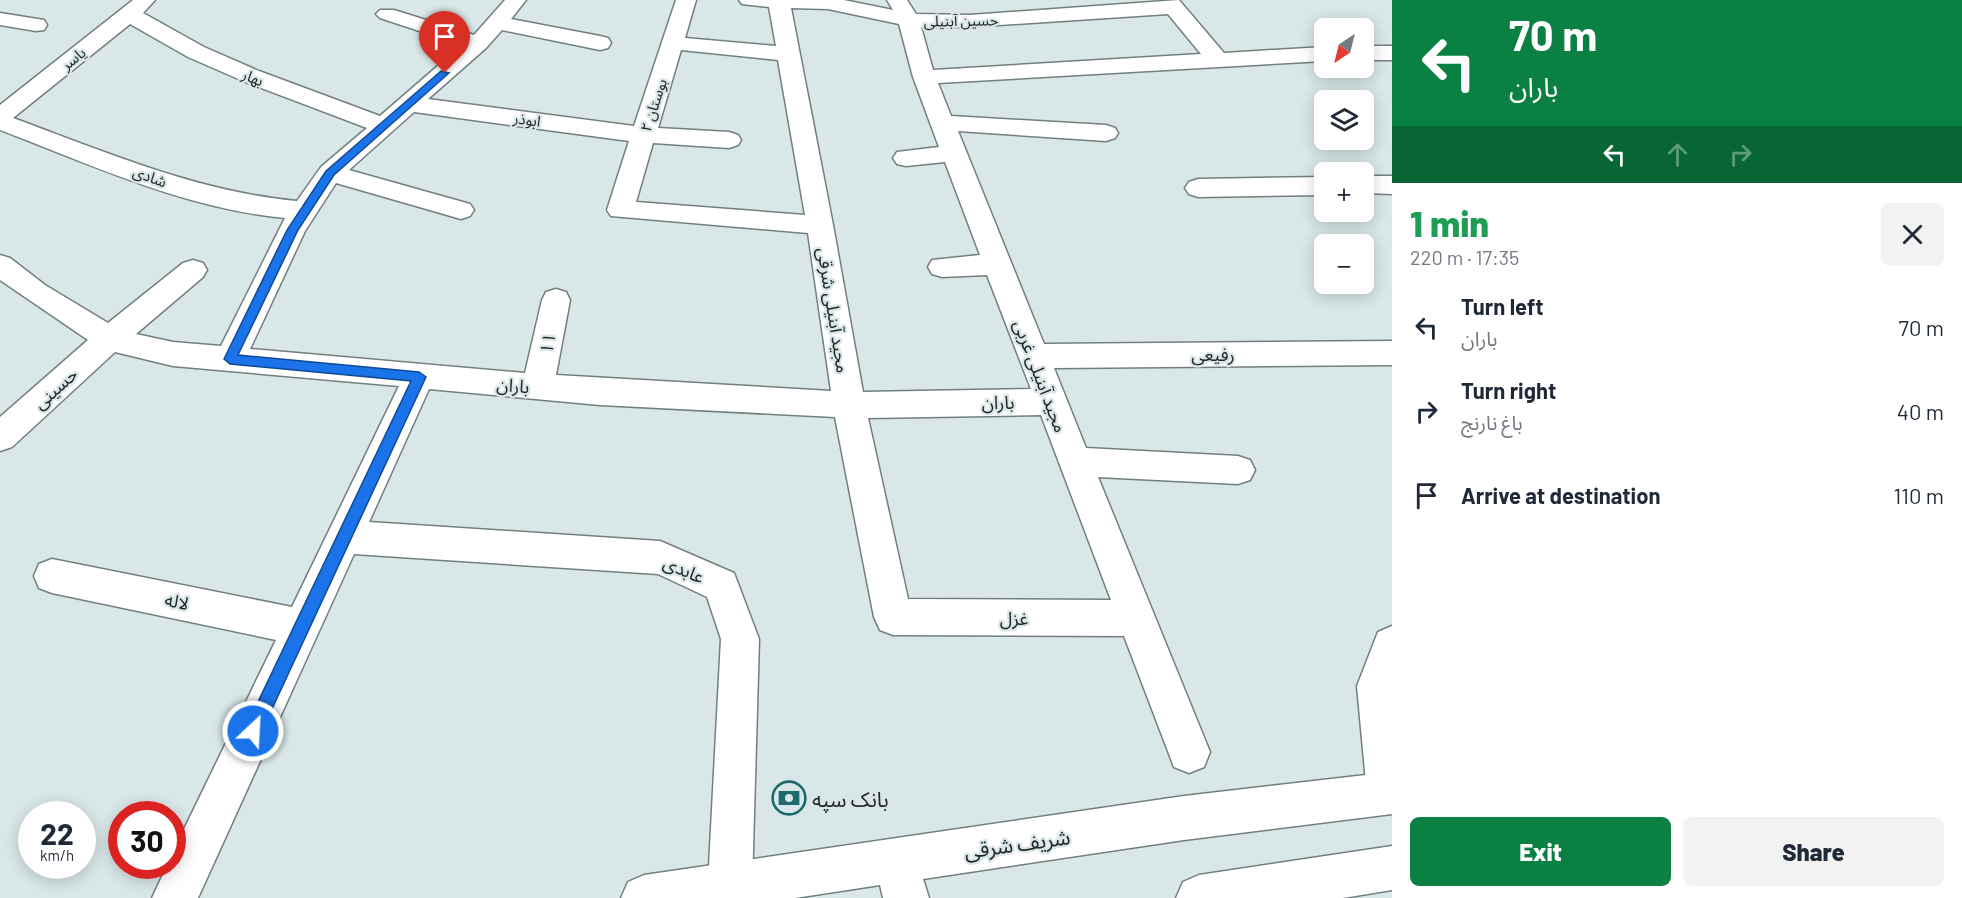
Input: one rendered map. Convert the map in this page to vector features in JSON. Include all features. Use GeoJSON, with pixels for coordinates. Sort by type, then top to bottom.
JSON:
{"type":"FeatureCollection","features":[{"type":"Feature","properties":{"kind":"street"},"geometry":{"type":"LineString","coordinates":[[0,17],[22,0]]}},
{"type":"Feature","properties":{"kind":"street","name":"یاسر"},"geometry":{"type":"LineString","coordinates":[[0,117],[146,0]]}},
{"type":"Feature","properties":{"kind":"street"},"geometry":{"type":"LineString","coordinates":[[230,359],[292,230],[330,173],[478,43],[516,0]]}},
{"type":"Feature","properties":{"kind":"street","name":"بوستان ۲"},"geometry":{"type":"LineString","coordinates":[[686,0],[620,210],[820,225]]}},
{"type":"Feature","properties":{"kind":"street","name":"حسین آبنیلی"},"geometry":{"type":"LineString","coordinates":[[749,0],[828,3],[994,20],[1171,3]]}},
{"type":"Feature","properties":{"kind":"street","name":"مجید آبنیلی شرقی"},"geometry":{"type":"LineString","coordinates":[[779,2],[820,225],[849,405],[893,617]]}},
{"type":"Feature","properties":{"kind":"street"},"geometry":{"type":"LineString","coordinates":[[1171,3],[1217,59]]}},
{"type":"Feature","properties":{"kind":"street","name":"مجید آبنیلی غربی"},"geometry":{"type":"LineString","coordinates":[[903,10],[924,78],[1189,752]]}},
{"type":"Feature","properties":{"kind":"street","name":"بهار"},"geometry":{"type":"LineString","coordinates":[[128,14],[196,51],[251,76],[385,126]]}},
{"type":"Feature","properties":{"kind":"street"},"geometry":{"type":"LineString","coordinates":[[387,14],[478,43]]}},
{"type":"Feature","properties":{"kind":"street"},"geometry":{"type":"LineString","coordinates":[[0,17],[36,25]]}},
{"type":"Feature","properties":{"kind":"street"},"geometry":{"type":"LineString","coordinates":[[496,22],[600,43]]}},
{"type":"Feature","properties":{"kind":"street"},"geometry":{"type":"LineString","coordinates":[[673,42],[788,54]]}},
{"type":"Feature","properties":{"kind":"street"},"geometry":{"type":"LineString","coordinates":[[1374,52],[1392,53]]}},
{"type":"Feature","properties":{"kind":"street"},"geometry":{"type":"LineString","coordinates":[[924,78],[1314,54]]}},
{"type":"Feature","properties":{"kind":"street","name":"ابوذر"},"geometry":{"type":"LineString","coordinates":[[411,104],[644,135],[729,140]]}},
{"type":"Feature","properties":{"kind":"street","name":"شادی"},"geometry":{"type":"LineString","coordinates":[[0,122],[197,192],[265,209],[305,211]]}},
{"type":"Feature","properties":{"kind":"street"},"geometry":{"type":"LineString","coordinates":[[943,123],[1106,133]]}},
{"type":"Feature","properties":{"kind":"street"},"geometry":{"type":"LineString","coordinates":[[906,158],[954,153]]}},
{"type":"Feature","properties":{"kind":"street"},"geometry":{"type":"LineString","coordinates":[[330,173],[461,210]]}},
{"type":"Feature","properties":{"kind":"street"},"geometry":{"type":"LineString","coordinates":[[1374,185],[1392,185]]}},
{"type":"Feature","properties":{"kind":"street"},"geometry":{"type":"LineString","coordinates":[[1198,188],[1314,186]]}},
{"type":"Feature","properties":{"kind":"street"},"geometry":{"type":"LineString","coordinates":[[942,267],[998,264]]}},
{"type":"Feature","properties":{"kind":"street","name":"باران"},"geometry":{"type":"LineString","coordinates":[[0,265],[35,292],[109,339],[173,354],[538,387],[849,405],[1051,402]]}},
{"type":"Feature","properties":{"kind":"street","name":"حسینی"},"geometry":{"type":"LineString","coordinates":[[0,437],[109,339],[192,270]]}},
{"type":"Feature","properties":{"kind":"street","name":"۱۱"},"geometry":{"type":"LineString","coordinates":[[538,387],[556,300]]}},
{"type":"Feature","properties":{"kind":"street","name":"رفیعی"},"geometry":{"type":"LineString","coordinates":[[1034,356],[1392,353]]}},
{"type":"Feature","properties":{"kind":"street"},"geometry":{"type":"LineString","coordinates":[[175,898],[419,377]]}},
{"type":"Feature","properties":{"kind":"street"},"geometry":{"type":"LineString","coordinates":[[1075,462],[1238,470]]}},
{"type":"Feature","properties":{"kind":"street","name":"عابدی"},"geometry":{"type":"LineString","coordinates":[[344,537],[660,558],[721,585],[741,639],[730,885]]}},
{"type":"Feature","properties":{"kind":"street","name":"لاله"},"geometry":{"type":"LineString","coordinates":[[52,576],[302,627]]}},
{"type":"Feature","properties":{"kind":"street","name":"غزل"},"geometry":{"type":"LineString","coordinates":[[893,617],[1136,618]]}},
{"type":"Feature","properties":{"kind":"street"},"geometry":{"type":"LineString","coordinates":[[1390,793],[1377,686],[1392,645]]}},
{"type":"Feature","properties":{"kind":"street","name":"شریف شرقی"},"geometry":{"type":"LineString","coordinates":[[644,898],[730,885],[901,880],[1184,818],[1390,793]]}},
{"type":"Feature","properties":{"kind":"street"},"geometry":{"type":"LineString","coordinates":[[1199,898],[1392,868]]}},
{"type":"Feature","properties":{"kind":"place","name":"بانک سپه"},"geometry":{"type":"Point","coordinates":[789,798]}},
{"type":"Feature","properties":{"kind":"route"},"geometry":{"type":"LineString","coordinates":[[253,731],[419,377],[230,359],[292,230],[330,173],[445,73]]}}]}
